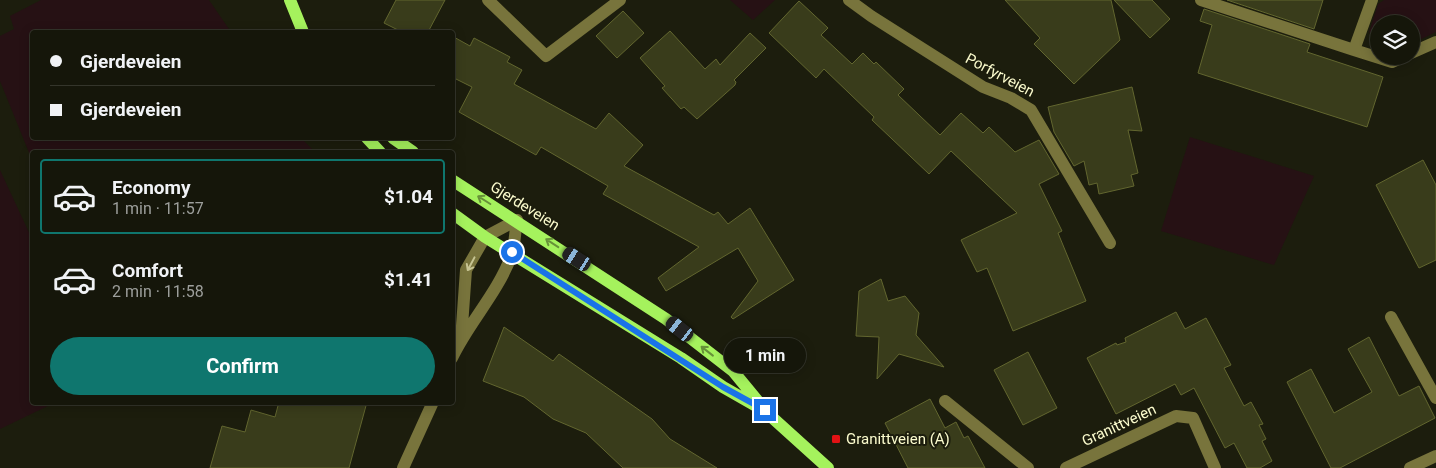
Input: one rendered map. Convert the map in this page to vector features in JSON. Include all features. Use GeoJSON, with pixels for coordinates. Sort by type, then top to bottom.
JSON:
{"type":"FeatureCollection","features":[{"type":"Feature","properties":{"kind":"main road"},"geometry":{"type":"LineString","coordinates":[[290,0],[302,30]]}},
{"type":"Feature","properties":{"kind":"main road"},"geometry":{"type":"LineString","coordinates":[[369,140],[378,150]]}},
{"type":"Feature","properties":{"kind":"main road"},"geometry":{"type":"LineString","coordinates":[[397,140],[410,150]]}},
{"type":"Feature","properties":{"kind":"main road","name":"Gjerdeveien"},"geometry":{"type":"LineString","coordinates":[[455,182],[517,220],[666,319],[733,371],[765,410],[828,468]]}},
{"type":"Feature","properties":{"kind":"main road","name":"Gjerdeveien"},"geometry":{"type":"LineString","coordinates":[[455,215],[485,237],[512,252],[723,387],[765,410]]}},
{"type":"Feature","properties":{"kind":"street"},"geometry":{"type":"LineString","coordinates":[[488,0],[546,56],[620,0]]}},
{"type":"Feature","properties":{"kind":"street","name":"Porfyrveien"},"geometry":{"type":"LineString","coordinates":[[850,0],[871,16],[983,87],[1011,98],[1031,110],[1110,243]]}},
{"type":"Feature","properties":{"kind":"street"},"geometry":{"type":"LineString","coordinates":[[1201,0],[1370,55]]}},
{"type":"Feature","properties":{"kind":"street"},"geometry":{"type":"LineString","coordinates":[[1354,50],[1372,0]]}},
{"type":"Feature","properties":{"kind":"street"},"geometry":{"type":"LineString","coordinates":[[1420,49],[1436,42]]}},
{"type":"Feature","properties":{"kind":"street"},"geometry":{"type":"LineString","coordinates":[[461,340],[466,270],[485,237],[517,220]]}},
{"type":"Feature","properties":{"kind":"street"},"geometry":{"type":"LineString","coordinates":[[455,352],[497,287],[512,252],[517,220]]}},
{"type":"Feature","properties":{"kind":"street"},"geometry":{"type":"LineString","coordinates":[[1391,317],[1436,398]]}},
{"type":"Feature","properties":{"kind":"street"},"geometry":{"type":"LineString","coordinates":[[945,401],[1028,468]]}},
{"type":"Feature","properties":{"kind":"street"},"geometry":{"type":"LineString","coordinates":[[401,467],[432,405]]}},
{"type":"Feature","properties":{"kind":"street","name":"Granittveien"},"geometry":{"type":"LineString","coordinates":[[1066,468],[1176,416],[1193,418],[1215,468]]}},
{"type":"Feature","properties":{"kind":"street"},"geometry":{"type":"LineString","coordinates":[[1410,468],[1436,456]]}},
{"type":"Feature","properties":{"kind":"shaded area"},"geometry":{"type":"Polygon","coordinates":[[[41,0],[209,0],[230,30],[30,30],[30,140],[303,140],[313,150],[30,150],[30,155],[0,81],[0,36],[14,29],[10,16],[41,0]]]}},
{"type":"Feature","properties":{"kind":"shaded area"},"geometry":{"type":"Polygon","coordinates":[[[730,0],[775,0],[753,20],[730,0]]]}},
{"type":"Feature","properties":{"kind":"shaded area"},"geometry":{"type":"Polygon","coordinates":[[[1384,0],[1436,0],[1436,32],[1420,40],[1420,15],[1374,15],[1378,4],[1384,0]]]}},
{"type":"Feature","properties":{"kind":"shaded area"},"geometry":{"type":"Polygon","coordinates":[[[1190,137],[1314,176],[1274,265],[1161,231],[1190,137]]]}},
{"type":"Feature","properties":{"kind":"shaded area"},"geometry":{"type":"Polygon","coordinates":[[[0,170],[30,235],[30,405],[50,405],[0,429],[0,170]]]}},
{"type":"Feature","properties":{"kind":"building"},"geometry":{"type":"Polygon","coordinates":[[[396,0],[445,0],[429,30],[398,30],[384,23],[396,0]]]}},
{"type":"Feature","properties":{"kind":"building"},"geometry":{"type":"Polygon","coordinates":[[[1005,0],[1111,0],[1120,40],[1074,84],[1034,44],[1040,38],[1005,0]]]}},
{"type":"Feature","properties":{"kind":"building"},"geometry":{"type":"Polygon","coordinates":[[[1114,0],[1152,0],[1170,19],[1150,38],[1114,0]]]}},
{"type":"Feature","properties":{"kind":"building"},"geometry":{"type":"Polygon","coordinates":[[[1227,0],[1323,0],[1314,29],[1227,0]]]}},
{"type":"Feature","properties":{"kind":"building"},"geometry":{"type":"Polygon","coordinates":[[[799,1],[828,28],[821,35],[852,64],[863,53],[874,64],[876,62],[904,89],[898,95],[940,135],[961,113],[983,133],[989,127],[1015,152],[1039,140],[1059,174],[1039,184],[1062,231],[1058,233],[1086,301],[1013,331],[987,268],[977,272],[961,240],[1017,213],[951,151],[929,174],[872,120],[874,117],[824,69],[816,78],[769,33],[799,1]]]}},
{"type":"Feature","properties":{"kind":"building"},"geometry":{"type":"Polygon","coordinates":[[[1204,9],[1310,44],[1307,52],[1383,77],[1367,127],[1198,73],[1212,25],[1200,21],[1204,9]]]}},
{"type":"Feature","properties":{"kind":"building"},"geometry":{"type":"Polygon","coordinates":[[[623,11],[644,33],[617,58],[596,36],[623,11]]]}},
{"type":"Feature","properties":{"kind":"building"},"geometry":{"type":"Polygon","coordinates":[[[670,31],[705,69],[716,59],[720,65],[750,33],[766,48],[734,80],[736,82],[735,85],[697,119],[684,107],[681,109],[662,88],[665,86],[640,58],[670,31]]]}},
{"type":"Feature","properties":{"kind":"building"},"geometry":{"type":"Polygon","coordinates":[[[455,38],[470,46],[474,38],[510,57],[507,62],[522,70],[514,84],[596,129],[609,113],[643,145],[624,166],[714,215],[718,212],[728,224],[750,208],[794,280],[733,319],[731,317],[758,281],[738,248],[666,291],[658,278],[699,247],[603,194],[608,186],[541,147],[536,155],[459,112],[472,87],[455,78],[455,38]]]}},
{"type":"Feature","properties":{"kind":"building"},"geometry":{"type":"Polygon","coordinates":[[[1132,87],[1142,131],[1128,130],[1138,173],[1131,175],[1134,186],[1099,194],[1097,183],[1089,185],[1084,161],[1074,166],[1054,132],[1048,107],[1132,87]]]}},
{"type":"Feature","properties":{"kind":"building"},"geometry":{"type":"Polygon","coordinates":[[[1423,160],[1436,185],[1436,260],[1419,268],[1376,185],[1423,160]]]}},
{"type":"Feature","properties":{"kind":"building"},"geometry":{"type":"Polygon","coordinates":[[[881,279],[888,301],[905,296],[919,313],[916,335],[944,367],[899,354],[877,379],[879,337],[856,336],[859,291],[881,279]]]}},
{"type":"Feature","properties":{"kind":"building"},"geometry":{"type":"Polygon","coordinates":[[[1176,312],[1185,329],[1206,318],[1231,365],[1224,368],[1244,406],[1251,402],[1263,424],[1259,425],[1266,439],[1262,441],[1272,461],[1260,468],[1247,468],[1234,443],[1225,448],[1194,388],[1181,395],[1175,384],[1116,414],[1087,358],[1116,343],[1117,345],[1126,342],[1125,338],[1176,312]]]}},
{"type":"Feature","properties":{"kind":"building"},"geometry":{"type":"Polygon","coordinates":[[[504,327],[553,361],[559,354],[652,419],[670,439],[717,468],[623,468],[586,433],[553,419],[524,397],[483,381],[504,327]]]}},
{"type":"Feature","properties":{"kind":"building"},"geometry":{"type":"Polygon","coordinates":[[[1369,337],[1399,396],[1419,386],[1435,418],[1340,468],[1331,468],[1287,382],[1311,369],[1334,413],[1372,392],[1348,349],[1369,337]]]}},
{"type":"Feature","properties":{"kind":"building"},"geometry":{"type":"Polygon","coordinates":[[[1028,352],[1057,408],[1023,425],[994,370],[1028,352]]]}},
{"type":"Feature","properties":{"kind":"building"},"geometry":{"type":"Polygon","coordinates":[[[930,399],[945,428],[956,422],[964,438],[968,436],[985,468],[908,468],[885,423],[930,399]]]}},
{"type":"Feature","properties":{"kind":"building"},"geometry":{"type":"Polygon","coordinates":[[[278,405],[366,405],[349,468],[210,468],[222,426],[245,432],[251,410],[275,417],[278,405]]]}},
{"type":"Feature","properties":{"kind":"place","name":"Granittveien (A)"},"geometry":{"type":"Point","coordinates":[836,439]}},
{"type":"Feature","properties":{"kind":"route"},"geometry":{"type":"LineString","coordinates":[[512,252],[681,358],[723,387],[765,410]]}}]}
